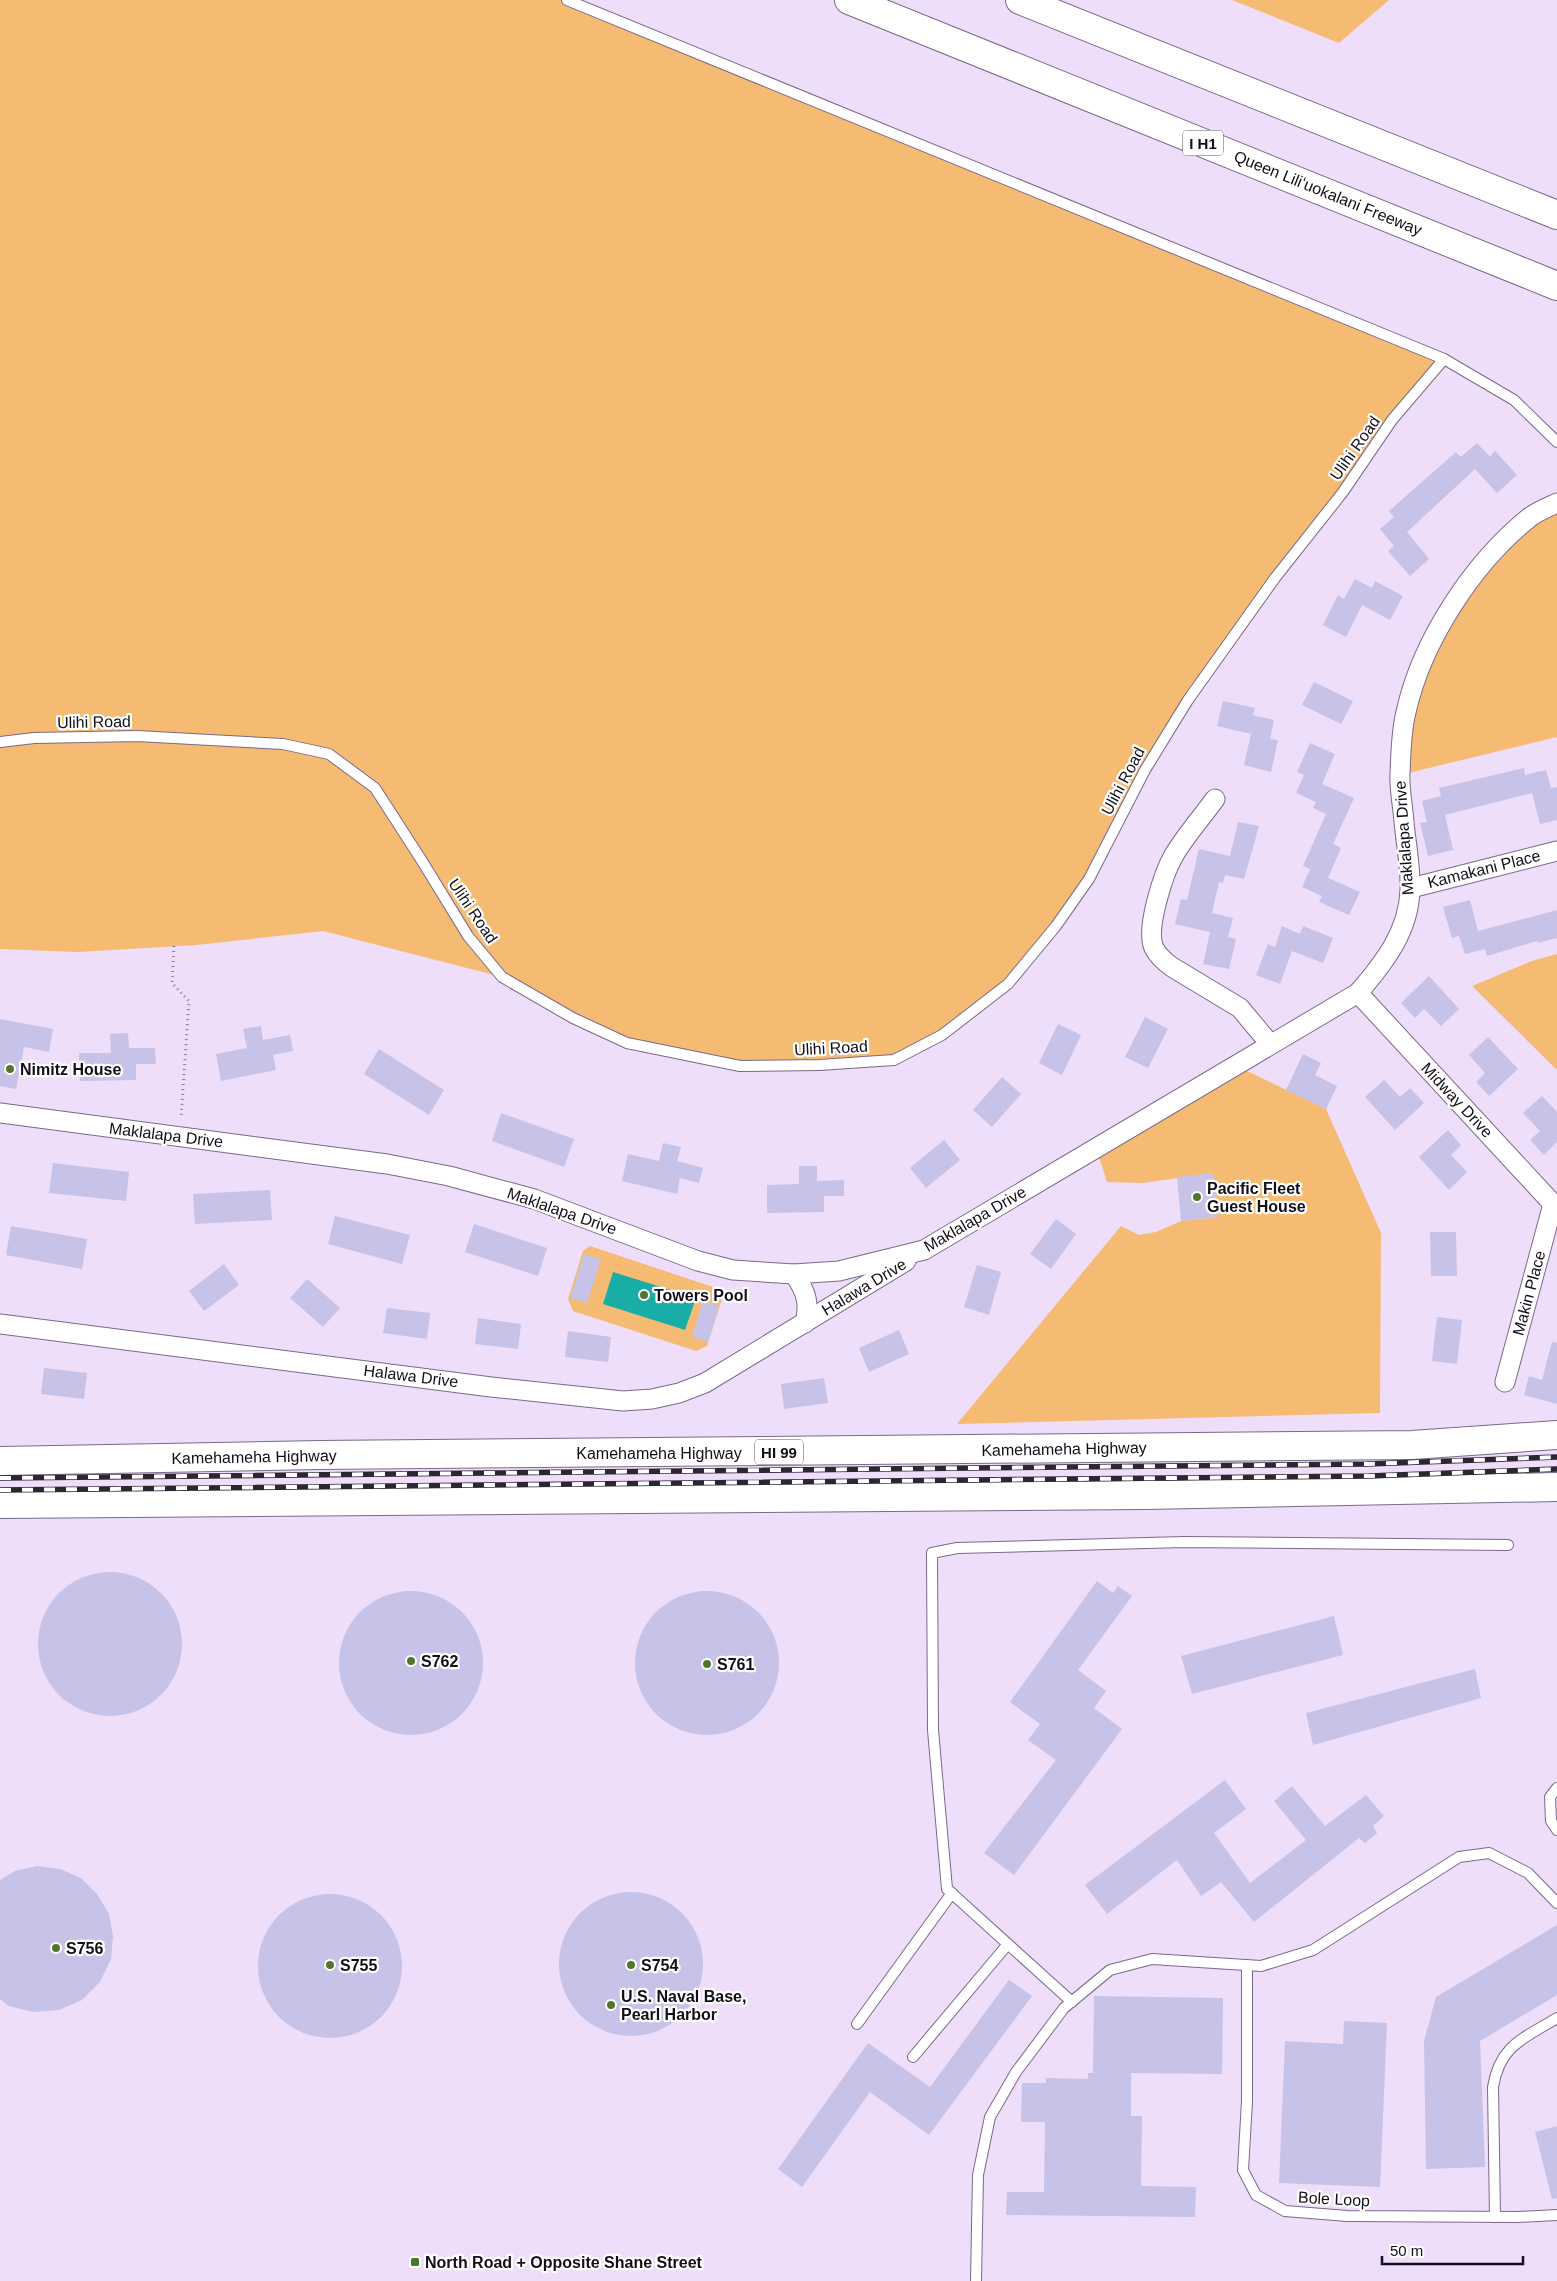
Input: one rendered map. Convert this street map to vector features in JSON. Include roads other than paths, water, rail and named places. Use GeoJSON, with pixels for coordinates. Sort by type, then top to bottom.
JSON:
{"type":"FeatureCollection","features":[{"type":"Feature","properties":{"kind":"main road","name":"Queen Liliʻuokalani Freeway"},"geometry":{"type":"LineString","coordinates":[[849,0],[1557,286]]}},
{"type":"Feature","properties":{"kind":"main road"},"geometry":{"type":"LineString","coordinates":[[1020,0],[1557,215]]}},
{"type":"Feature","properties":{"kind":"main road","name":"Kamehameha Highway"},"geometry":{"type":"LineString","coordinates":[[0,1461],[330,1455],[1412,1445],[1557,1435]]}},
{"type":"Feature","properties":{"kind":"main road"},"geometry":{"type":"LineString","coordinates":[[0,1504],[1146,1495],[1557,1487]]}},
{"type":"Feature","properties":{"kind":"street","name":"Maklalapa Drive"},"geometry":{"type":"LineString","coordinates":[[0,1113],[387,1164],[449,1176],[534,1199],[698,1261],[733,1270],[794,1274],[839,1271],[924,1250],[1358,993],[1386,960],[1408,911],[1411,888],[1400,774],[1406,712],[1422,667],[1440,624],[1465,584],[1497,548],[1532,516],[1557,503]]}},
{"type":"Feature","properties":{"kind":"street"},"geometry":{"type":"LineString","coordinates":[[1215,799],[1174,855],[1162,880],[1152,932],[1153,946],[1162,959],[1172,967],[1240,1008],[1270,1044]]}},
{"type":"Feature","properties":{"kind":"street","name":"Kamakani Place"},"geometry":{"type":"LineString","coordinates":[[1411,888],[1557,851]]}},
{"type":"Feature","properties":{"kind":"street","name":"Midway Drive"},"geometry":{"type":"LineString","coordinates":[[1358,993],[1555,1204]]}},
{"type":"Feature","properties":{"kind":"street","name":"Makin Place"},"geometry":{"type":"LineString","coordinates":[[1505,1382],[1555,1204]]}},
{"type":"Feature","properties":{"kind":"street","name":"Halawa Drive"},"geometry":{"type":"LineString","coordinates":[[0,1324],[482,1386],[623,1401],[670,1395],[705,1383],[924,1250]]}},
{"type":"Feature","properties":{"kind":"street","name":"Halawa Drive"},"geometry":{"type":"LineString","coordinates":[[794,1274],[807,1296],[808,1310],[805,1324]]}},
{"type":"Feature","properties":{"kind":"lane"},"geometry":{"type":"LineString","coordinates":[[567,0],[1444,359],[1514,400],[1557,442]]}},
{"type":"Feature","properties":{"kind":"lane","name":"Ulihi Road"},"geometry":{"type":"LineString","coordinates":[[0,742],[34,738],[166,737],[283,744],[329,754],[375,788],[468,936],[502,977],[573,1018],[627,1043],[740,1066],[819,1065],[894,1060],[942,1036],[1008,984],[1056,926],[1089,879],[1145,770],[1188,700],[1275,578],[1343,492],[1392,420],[1444,359]]}},
{"type":"Feature","properties":{"kind":"lane"},"geometry":{"type":"LineString","coordinates":[[1072,2002],[946,1889],[933,1730],[932,1553],[957,1548],[1184,1542],[1508,1545]]}},
{"type":"Feature","properties":{"kind":"lane"},"geometry":{"type":"LineString","coordinates":[[1557,1788],[1550,1797],[1551,1821],[1557,1830]]}},
{"type":"Feature","properties":{"kind":"lane"},"geometry":{"type":"LineString","coordinates":[[976,2281],[978,2176],[990,2117],[1016,2072],[1064,2008],[1110,1970],[1152,1959],[1261,1966],[1313,1950],[1459,1857],[1489,1853],[1528,1873],[1557,1903]]}},
{"type":"Feature","properties":{"kind":"lane"},"geometry":{"type":"LineString","coordinates":[[857,2024],[952,1893]]}},
{"type":"Feature","properties":{"kind":"lane"},"geometry":{"type":"LineString","coordinates":[[913,2057],[1008,1944]]}},
{"type":"Feature","properties":{"kind":"lane","name":"Bole Loop"},"geometry":{"type":"LineString","coordinates":[[1247,1965],[1247,2101],[1243,2170],[1256,2195],[1285,2211],[1347,2216],[1495,2217],[1557,2215]]}},
{"type":"Feature","properties":{"kind":"lane"},"geometry":{"type":"LineString","coordinates":[[1495,2217],[1493,2087],[1500,2061],[1508,2050],[1557,2018]]}},
{"type":"Feature","properties":{"kind":"railway"},"geometry":{"type":"LineString","coordinates":[[0,1478],[1367,1464],[1557,1457]]}},
{"type":"Feature","properties":{"kind":"railway"},"geometry":{"type":"LineString","coordinates":[[0,1490],[1369,1476],[1557,1469]]}},
{"type":"Feature","properties":{"kind":"place","name":"Nimitz House"},"geometry":{"type":"Point","coordinates":[10,1069]}},
{"type":"Feature","properties":{"kind":"place","name":"Pacific Fleet Guest House"},"geometry":{"type":"Point","coordinates":[1197,1197]}},
{"type":"Feature","properties":{"kind":"place","name":"Towers Pool"},"geometry":{"type":"Point","coordinates":[644,1295]}},
{"type":"Feature","properties":{"kind":"place","name":"S762"},"geometry":{"type":"Point","coordinates":[411,1661]}},
{"type":"Feature","properties":{"kind":"place","name":"S761"},"geometry":{"type":"Point","coordinates":[707,1664]}},
{"type":"Feature","properties":{"kind":"place","name":"S756"},"geometry":{"type":"Point","coordinates":[56,1948]}},
{"type":"Feature","properties":{"kind":"place","name":"S755"},"geometry":{"type":"Point","coordinates":[330,1965]}},
{"type":"Feature","properties":{"kind":"place","name":"S754"},"geometry":{"type":"Point","coordinates":[631,1965]}},
{"type":"Feature","properties":{"kind":"place","name":"U.S. Naval Base, Pearl Harbor"},"geometry":{"type":"Point","coordinates":[611,2005]}},
{"type":"Feature","properties":{"kind":"place","name":"North Road + Opposite Shane Street"},"geometry":{"type":"Point","coordinates":[415,2262]}}]}
